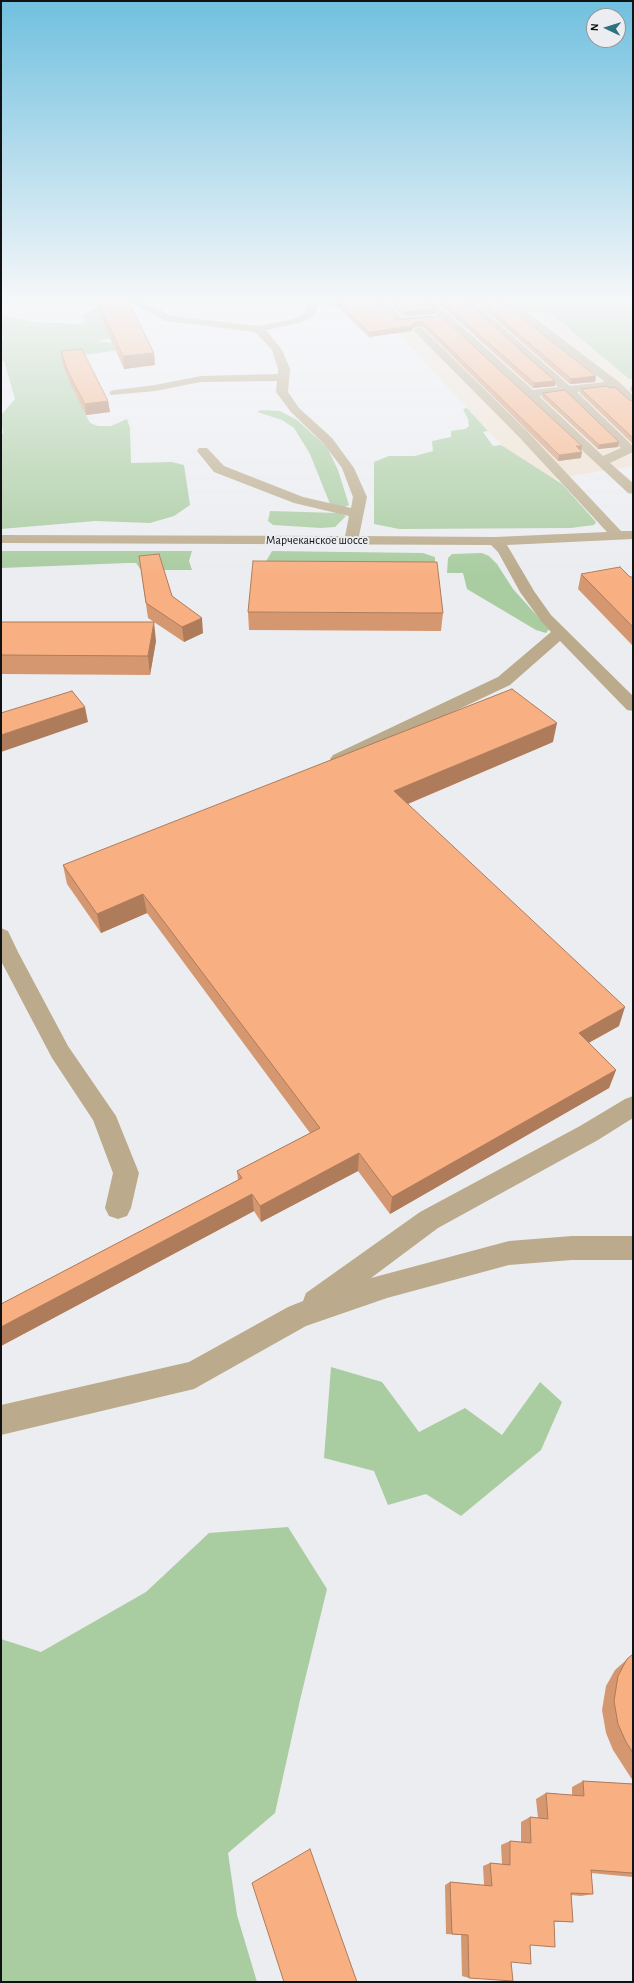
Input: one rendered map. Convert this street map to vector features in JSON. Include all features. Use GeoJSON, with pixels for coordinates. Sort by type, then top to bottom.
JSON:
{"type":"FeatureCollection","features":[{"type":"Feature","properties":{"kind":"street"},"geometry":{"type":"LineString","coordinates":[[115,393],[127,392]]}},
{"type":"Feature","properties":{"kind":"street"},"geometry":{"type":"LineString","coordinates":[[282,392],[295,410],[328,441],[348,468],[360,497],[351,540]]}},
{"type":"Feature","properties":{"kind":"street"},"geometry":{"type":"LineString","coordinates":[[480,392],[523,434],[618,536]]}},
{"type":"Feature","properties":{"kind":"street"},"geometry":{"type":"LineString","coordinates":[[527,392],[633,490]]}},
{"type":"Feature","properties":{"kind":"street"},"geometry":{"type":"LineString","coordinates":[[530,394],[553,392]]}},
{"type":"Feature","properties":{"kind":"street"},"geometry":{"type":"LineString","coordinates":[[570,392],[631,449],[602,462]]}},
{"type":"Feature","properties":{"kind":"street"},"geometry":{"type":"LineString","coordinates":[[623,392],[633,401]]}},
{"type":"Feature","properties":{"kind":"street"},"geometry":{"type":"LineString","coordinates":[[203,451],[219,469],[299,500],[356,513]]}},
{"type":"Feature","properties":{"kind":"street","name":"Марчеканское шоссе"},"geometry":{"type":"LineString","coordinates":[[1,539],[495,541],[633,535]]}},
{"type":"Feature","properties":{"kind":"street"},"geometry":{"type":"LineString","coordinates":[[495,541],[504,550],[527,592],[546,618],[633,706]]}},
{"type":"Feature","properties":{"kind":"street"},"geometry":{"type":"LineString","coordinates":[[321,767],[504,681],[560,632]]}},
{"type":"Feature","properties":{"kind":"street"},"geometry":{"type":"LineString","coordinates":[[1,936],[7,952],[60,1052],[104,1116],[126,1173],[118,1208]]}},
{"type":"Feature","properties":{"kind":"street"},"geometry":{"type":"LineString","coordinates":[[1,1420],[194,1375],[298,1316],[429,1220],[589,1133],[633,1106]]}},
{"type":"Feature","properties":{"kind":"street"},"geometry":{"type":"LineString","coordinates":[[298,1316],[387,1285],[509,1253],[572,1248],[633,1248]]}},
{"type":"Feature","properties":{"kind":"shaded area"},"geometry":{"type":"Polygon","coordinates":[[[452,392],[633,392],[633,466],[553,479],[505,449],[452,392]]]}},
{"type":"Feature","properties":{"kind":"green space"},"geometry":{"type":"Polygon","coordinates":[[[13,392],[76,392],[90,423],[98,426],[111,426],[127,419],[130,428],[131,463],[172,462],[184,465],[190,505],[174,516],[150,523],[95,521],[1,529],[1,438],[3,432],[1,415],[15,399],[13,392]]]}},
{"type":"Feature","properties":{"kind":"green space"},"geometry":{"type":"Polygon","coordinates":[[[467,408],[488,431],[483,432],[493,446],[501,445],[562,484],[596,522],[594,525],[571,528],[399,529],[374,524],[374,462],[389,456],[415,456],[433,451],[432,441],[451,437],[451,431],[465,429],[469,426],[468,419],[463,409],[467,408]]]}},
{"type":"Feature","properties":{"kind":"green space"},"geometry":{"type":"Polygon","coordinates":[[[261,410],[280,411],[297,420],[327,447],[338,470],[349,505],[343,508],[330,504],[310,454],[294,428],[282,420],[257,412],[261,410]]]}},
{"type":"Feature","properties":{"kind":"green space"},"geometry":{"type":"Polygon","coordinates":[[[270,511],[339,513],[346,516],[335,527],[321,528],[273,525],[268,521],[270,511]]]}},
{"type":"Feature","properties":{"kind":"green space"},"geometry":{"type":"Polygon","coordinates":[[[1,551],[192,551],[189,561],[192,570],[141,570],[136,563],[1,568],[1,551]]]}},
{"type":"Feature","properties":{"kind":"green space"},"geometry":{"type":"Polygon","coordinates":[[[272,551],[423,553],[435,557],[435,565],[265,563],[272,551]]]}},
{"type":"Feature","properties":{"kind":"green space"},"geometry":{"type":"Polygon","coordinates":[[[482,553],[489,556],[497,564],[513,589],[549,629],[546,633],[536,630],[467,589],[463,573],[447,573],[448,558],[452,554],[482,553]]]}},
{"type":"Feature","properties":{"kind":"green space"},"geometry":{"type":"Polygon","coordinates":[[[331,1367],[382,1382],[419,1432],[465,1408],[502,1435],[540,1382],[562,1402],[541,1450],[461,1516],[426,1494],[388,1505],[374,1471],[324,1458],[331,1367]]]}},
{"type":"Feature","properties":{"kind":"green space"},"geometry":{"type":"Polygon","coordinates":[[[288,1527],[327,1589],[300,1700],[275,1813],[228,1853],[237,1915],[257,1982],[1,1982],[1,1639],[41,1652],[146,1592],[209,1533],[288,1527]]]}},
{"type":"Feature","properties":{"kind":"building"},"geometry":{"type":"Polygon","coordinates":[[[78,392],[103,392],[108,401],[85,404],[78,392]]]}},
{"type":"Feature","properties":{"kind":"building"},"geometry":{"type":"Polygon","coordinates":[[[494,392],[523,392],[582,446],[576,446],[582,452],[559,455],[494,392]]]}},
{"type":"Feature","properties":{"kind":"building"},"geometry":{"type":"Polygon","coordinates":[[[567,392],[619,442],[599,445],[543,393],[567,392]]]}},
{"type":"Feature","properties":{"kind":"building"},"geometry":{"type":"Polygon","coordinates":[[[584,392],[620,392],[629,400],[633,401],[633,438],[584,392]]]}},
{"type":"Feature","properties":{"kind":"building"},"geometry":{"type":"Polygon","coordinates":[[[159,554],[172,596],[202,618],[182,627],[146,603],[139,556],[159,554]]]}},
{"type":"Feature","properties":{"kind":"building"},"geometry":{"type":"Polygon","coordinates":[[[253,561],[437,562],[443,613],[248,612],[253,561]]]}},
{"type":"Feature","properties":{"kind":"building"},"geometry":{"type":"Polygon","coordinates":[[[620,567],[630,577],[633,577],[633,627],[581,574],[620,567]]]}},
{"type":"Feature","properties":{"kind":"building"},"geometry":{"type":"Polygon","coordinates":[[[1,622],[154,622],[148,656],[1,655],[1,622]]]}},
{"type":"Feature","properties":{"kind":"building"},"geometry":{"type":"Polygon","coordinates":[[[512,689],[557,723],[394,791],[625,1007],[579,1033],[616,1070],[392,1197],[359,1153],[260,1206],[252,1194],[1,1327],[1,1304],[242,1178],[237,1171],[320,1128],[143,894],[97,914],[63,865],[512,689]]]}},
{"type":"Feature","properties":{"kind":"building"},"geometry":{"type":"Polygon","coordinates":[[[72,691],[85,707],[1,735],[1,713],[72,691]]]}},
{"type":"Feature","properties":{"kind":"building"},"geometry":{"type":"Polygon","coordinates":[[[633,1654],[633,1753],[618,1724],[614,1701],[618,1676],[627,1659],[633,1654]]]}},
{"type":"Feature","properties":{"kind":"building"},"geometry":{"type":"Polygon","coordinates":[[[583,1781],[633,1784],[633,1873],[591,1870],[593,1894],[571,1893],[573,1922],[554,1921],[555,1947],[530,1945],[531,1964],[511,1962],[513,1981],[469,1978],[468,1935],[452,1934],[450,1882],[492,1886],[490,1863],[510,1865],[510,1841],[531,1843],[530,1817],[548,1819],[546,1793],[584,1796],[583,1781]]]}},
{"type":"Feature","properties":{"kind":"building"},"geometry":{"type":"Polygon","coordinates":[[[310,1849],[357,1982],[284,1982],[252,1883],[310,1849]]]}}]}
